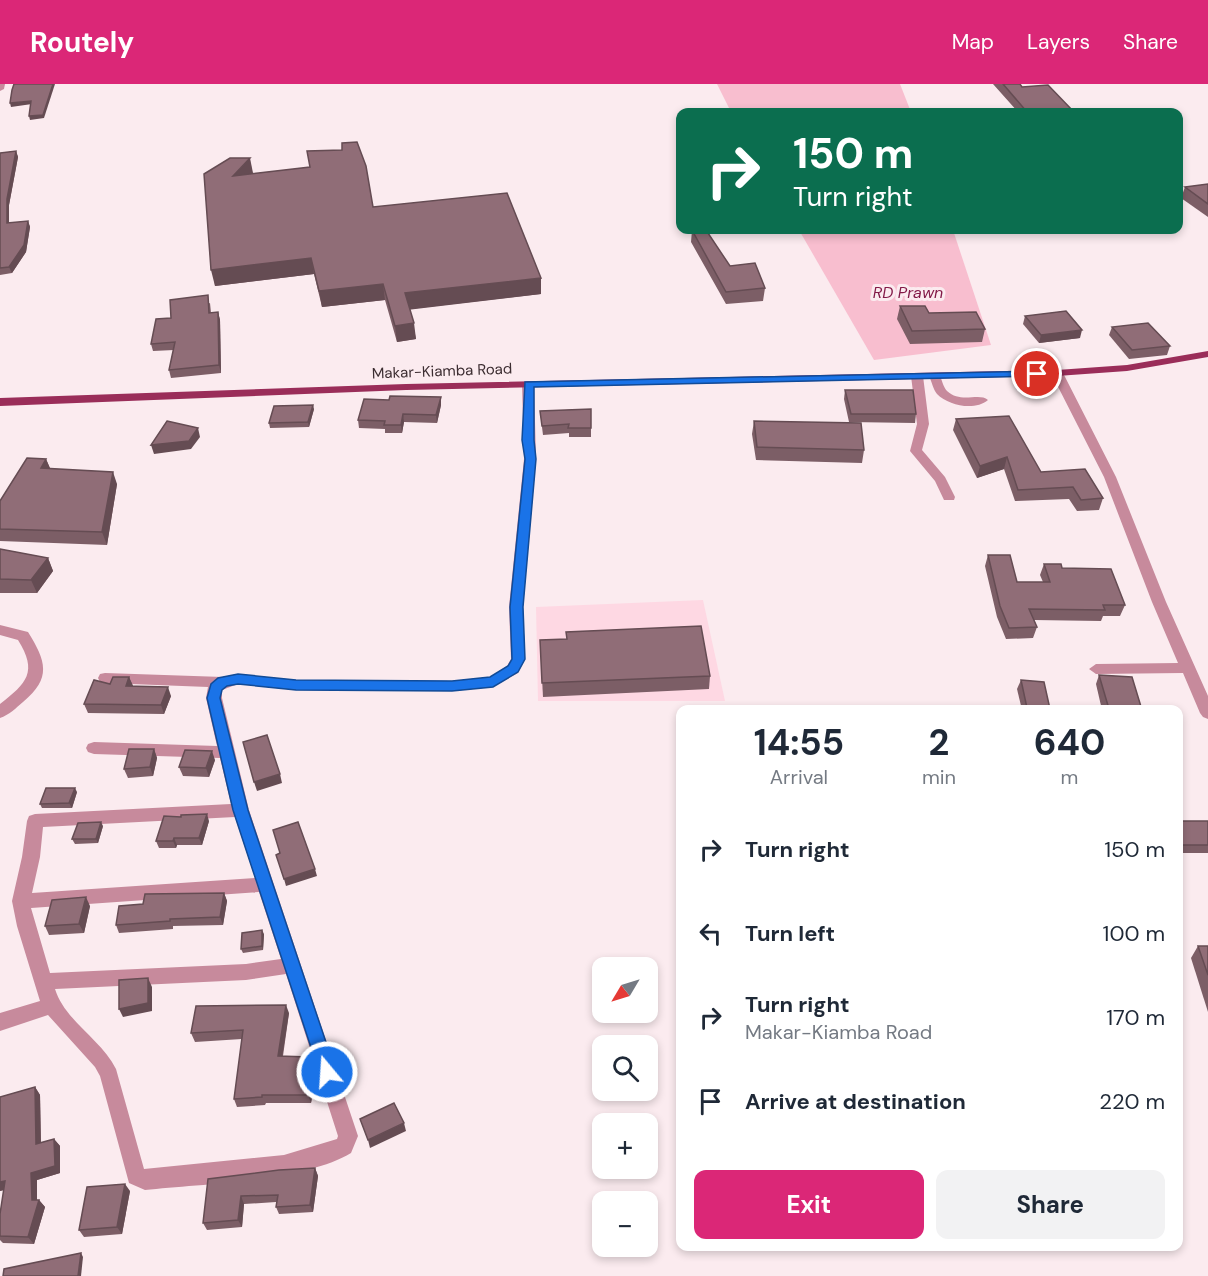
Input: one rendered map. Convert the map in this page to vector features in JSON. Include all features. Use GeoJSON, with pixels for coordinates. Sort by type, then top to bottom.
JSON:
{"type":"FeatureCollection","features":[{"type":"Feature","properties":{"kind":"main road","name":"Makar-Kiamba Road"},"geometry":{"type":"LineString","coordinates":[[0,402],[528,384],[1058,373],[1127,368],[1208,354]]}},
{"type":"Feature","properties":{"kind":"street"},"geometry":{"type":"LineString","coordinates":[[0,89],[1,84]]}},
{"type":"Feature","properties":{"kind":"street"},"geometry":{"type":"LineString","coordinates":[[1058,373],[1110,477],[1159,603],[1208,713]]}},
{"type":"Feature","properties":{"kind":"street"},"geometry":{"type":"LineString","coordinates":[[917,376],[923,424],[915,445],[916,451],[941,480],[950,497]]}},
{"type":"Feature","properties":{"kind":"street"},"geometry":{"type":"LineString","coordinates":[[935,376],[940,390],[948,396],[972,403],[982,400]]}},
{"type":"Feature","properties":{"kind":"street"},"geometry":{"type":"LineString","coordinates":[[105,678],[223,682],[238,679],[296,685],[452,686],[493,682],[513,669],[518,659],[516,607],[530,459],[528,384]]}},
{"type":"Feature","properties":{"kind":"street"},"geometry":{"type":"LineString","coordinates":[[0,630],[23,636],[36,657],[39,669],[31,684],[0,712]]}},
{"type":"Feature","properties":{"kind":"street"},"geometry":{"type":"LineString","coordinates":[[1096,669],[1188,669]]}},
{"type":"Feature","properties":{"kind":"street"},"geometry":{"type":"LineString","coordinates":[[223,682],[215,688],[213,698],[241,810],[348,1136],[344,1146],[336,1151],[284,1165],[144,1180],[136,1176],[110,1075],[96,1054],[51,1006],[26,926],[21,901],[31,857],[35,821],[241,810]]}},
{"type":"Feature","properties":{"kind":"street"},"geometry":{"type":"LineString","coordinates":[[94,748],[226,752]]}},
{"type":"Feature","properties":{"kind":"street"},"geometry":{"type":"LineString","coordinates":[[21,901],[265,884]]}},
{"type":"Feature","properties":{"kind":"street"},"geometry":{"type":"LineString","coordinates":[[44,982],[168,974],[246,972],[292,965]]}},
{"type":"Feature","properties":{"kind":"street"},"geometry":{"type":"LineString","coordinates":[[0,1022],[51,1006]]}},
{"type":"Feature","properties":{"kind":"shaded area"},"geometry":{"type":"Polygon","coordinates":[[[703,600],[725,701],[538,701],[536,607],[703,600]]]}},
{"type":"Feature","properties":{"kind":"water"},"geometry":{"type":"Polygon","coordinates":[[[717,84],[900,84],[909,108],[729,108],[717,84]]]}},
{"type":"Feature","properties":{"kind":"water","name":"RD Prawn"},"geometry":{"type":"Polygon","coordinates":[[[801,234],[954,234],[991,345],[874,360],[801,234]]]}},
{"type":"Feature","properties":{"kind":"building"},"geometry":{"type":"Polygon","coordinates":[[[14,84],[53,84],[43,115],[29,116],[31,101],[10,103],[14,84]]]}},
{"type":"Feature","properties":{"kind":"building"},"geometry":{"type":"Polygon","coordinates":[[[1003,84],[1020,84],[1022,87],[1048,85],[1070,108],[1024,108],[1003,84]]]}},
{"type":"Feature","properties":{"kind":"building"},"geometry":{"type":"Polygon","coordinates":[[[357,142],[366,166],[373,207],[507,193],[541,278],[405,293],[414,323],[395,326],[383,284],[319,291],[311,258],[211,270],[204,174],[230,158],[250,158],[233,176],[310,167],[307,151],[342,150],[342,143],[357,142]]]}},
{"type":"Feature","properties":{"kind":"building"},"geometry":{"type":"Polygon","coordinates":[[[16,151],[7,199],[7,223],[28,221],[24,245],[9,267],[0,268],[0,153],[16,151]]]}},
{"type":"Feature","properties":{"kind":"building"},"geometry":{"type":"Polygon","coordinates":[[[1208,184],[1208,204],[1185,187],[1208,184]]]}},
{"type":"Feature","properties":{"kind":"building"},"geometry":{"type":"Polygon","coordinates":[[[694,234],[709,234],[730,266],[755,263],[765,288],[726,292],[694,234]]]}},
{"type":"Feature","properties":{"kind":"building"},"geometry":{"type":"Polygon","coordinates":[[[208,295],[209,313],[218,312],[219,365],[169,370],[175,342],[151,344],[156,319],[171,318],[170,300],[208,295]]]}},
{"type":"Feature","properties":{"kind":"building"},"geometry":{"type":"Polygon","coordinates":[[[900,306],[925,306],[929,313],[976,312],[985,329],[912,331],[900,306]]]}},
{"type":"Feature","properties":{"kind":"building"},"geometry":{"type":"Polygon","coordinates":[[[1066,311],[1082,330],[1041,335],[1025,316],[1066,311]]]}},
{"type":"Feature","properties":{"kind":"building"},"geometry":{"type":"Polygon","coordinates":[[[1148,323],[1170,346],[1132,350],[1112,327],[1148,323]]]}},
{"type":"Feature","properties":{"kind":"building"},"geometry":{"type":"Polygon","coordinates":[[[845,390],[913,390],[916,414],[851,414],[845,390]]]}},
{"type":"Feature","properties":{"kind":"building"},"geometry":{"type":"Polygon","coordinates":[[[390,396],[441,397],[436,415],[403,414],[401,425],[384,425],[385,421],[358,420],[364,399],[389,400],[390,396]]]}},
{"type":"Feature","properties":{"kind":"building"},"geometry":{"type":"Polygon","coordinates":[[[313,405],[308,422],[269,423],[274,406],[313,405]]]}},
{"type":"Feature","properties":{"kind":"building"},"geometry":{"type":"Polygon","coordinates":[[[591,409],[591,428],[568,428],[569,424],[542,426],[540,411],[591,409]]]}},
{"type":"Feature","properties":{"kind":"building"},"geometry":{"type":"Polygon","coordinates":[[[1009,416],[1041,472],[1085,469],[1103,498],[1081,500],[1073,487],[1018,490],[1007,457],[980,466],[956,419],[1009,416]]]}},
{"type":"Feature","properties":{"kind":"building"},"geometry":{"type":"Polygon","coordinates":[[[167,421],[198,428],[189,441],[151,445],[167,421]]]}},
{"type":"Feature","properties":{"kind":"building"},"geometry":{"type":"Polygon","coordinates":[[[754,421],[861,423],[864,450],[757,447],[754,421]]]}},
{"type":"Feature","properties":{"kind":"building"},"geometry":{"type":"Polygon","coordinates":[[[27,458],[46,459],[41,468],[113,472],[102,532],[0,529],[0,501],[27,458]]]}},
{"type":"Feature","properties":{"kind":"building"},"geometry":{"type":"Polygon","coordinates":[[[0,549],[48,558],[31,580],[0,579],[0,549]]]}},
{"type":"Feature","properties":{"kind":"building"},"geometry":{"type":"Polygon","coordinates":[[[988,555],[1010,555],[1017,582],[1050,582],[1044,564],[1061,564],[1062,568],[1111,569],[1125,605],[1103,605],[1105,610],[1029,609],[1037,627],[1009,628],[1000,606],[988,555]]]}},
{"type":"Feature","properties":{"kind":"building"},"geometry":{"type":"Polygon","coordinates":[[[701,626],[710,676],[542,683],[540,640],[567,639],[566,632],[701,626]]]}},
{"type":"Feature","properties":{"kind":"building"},"geometry":{"type":"Polygon","coordinates":[[[1099,675],[1132,677],[1140,705],[1108,705],[1099,675]]]}},
{"type":"Feature","properties":{"kind":"building"},"geometry":{"type":"Polygon","coordinates":[[[113,677],[129,677],[126,686],[168,687],[161,705],[84,704],[94,680],[110,684],[113,677]]]}},
{"type":"Feature","properties":{"kind":"building"},"geometry":{"type":"Polygon","coordinates":[[[1021,680],[1044,682],[1049,705],[1026,705],[1021,680]]]}},
{"type":"Feature","properties":{"kind":"building"},"geometry":{"type":"Polygon","coordinates":[[[267,735],[280,774],[254,782],[243,742],[267,735]]]}},
{"type":"Feature","properties":{"kind":"building"},"geometry":{"type":"Polygon","coordinates":[[[129,749],[154,749],[150,767],[124,769],[129,749]]]}},
{"type":"Feature","properties":{"kind":"building"},"geometry":{"type":"Polygon","coordinates":[[[185,750],[212,751],[206,768],[179,767],[185,750]]]}},
{"type":"Feature","properties":{"kind":"building"},"geometry":{"type":"Polygon","coordinates":[[[46,788],[75,788],[69,803],[40,804],[46,788]]]}},
{"type":"Feature","properties":{"kind":"building"},"geometry":{"type":"Polygon","coordinates":[[[207,814],[199,838],[156,841],[164,816],[207,814]]]}},
{"type":"Feature","properties":{"kind":"building"},"geometry":{"type":"Polygon","coordinates":[[[1183,821],[1208,821],[1208,845],[1183,845],[1183,821]]]}},
{"type":"Feature","properties":{"kind":"building"},"geometry":{"type":"Polygon","coordinates":[[[101,822],[96,839],[72,839],[78,823],[101,822]]]}},
{"type":"Feature","properties":{"kind":"building"},"geometry":{"type":"Polygon","coordinates":[[[298,822],[315,869],[284,879],[276,855],[280,853],[273,830],[298,822]]]}},
{"type":"Feature","properties":{"kind":"building"},"geometry":{"type":"Polygon","coordinates":[[[224,893],[220,917],[170,919],[170,921],[116,925],[119,906],[143,904],[145,894],[224,893]]]}},
{"type":"Feature","properties":{"kind":"building"},"geometry":{"type":"Polygon","coordinates":[[[86,897],[79,924],[45,926],[52,900],[86,897]]]}},
{"type":"Feature","properties":{"kind":"building"},"geometry":{"type":"Polygon","coordinates":[[[262,930],[262,946],[241,949],[242,933],[262,930]]]}},
{"type":"Feature","properties":{"kind":"building"},"geometry":{"type":"Polygon","coordinates":[[[1198,946],[1208,946],[1208,975],[1198,946]]]}},
{"type":"Feature","properties":{"kind":"building"},"geometry":{"type":"Polygon","coordinates":[[[148,978],[148,1003],[119,1009],[119,980],[148,978]]]}},
{"type":"Feature","properties":{"kind":"building"},"geometry":{"type":"Polygon","coordinates":[[[286,1005],[278,1056],[310,1057],[313,1066],[308,1095],[262,1095],[262,1097],[234,1099],[243,1030],[191,1033],[196,1006],[286,1005]]]}},
{"type":"Feature","properties":{"kind":"building"},"geometry":{"type":"Polygon","coordinates":[[[35,1087],[36,1144],[54,1139],[55,1166],[31,1173],[32,1200],[39,1200],[28,1237],[0,1236],[0,1214],[5,1181],[0,1182],[0,1097],[35,1087]]]}},
{"type":"Feature","properties":{"kind":"building"},"geometry":{"type":"Polygon","coordinates":[[[394,1103],[404,1123],[368,1140],[360,1119],[394,1103]]]}},
{"type":"Feature","properties":{"kind":"building"},"geometry":{"type":"Polygon","coordinates":[[[315,1168],[310,1205],[276,1207],[278,1195],[241,1196],[238,1220],[203,1223],[208,1179],[315,1168]]]}},
{"type":"Feature","properties":{"kind":"building"},"geometry":{"type":"Polygon","coordinates":[[[125,1184],[117,1227],[79,1230],[87,1187],[125,1184]]]}},
{"type":"Feature","properties":{"kind":"building"},"geometry":{"type":"Polygon","coordinates":[[[81,1253],[78,1276],[3,1276],[4,1269],[81,1253]]]}},
{"type":"Feature","properties":{"kind":"route"},"geometry":{"type":"LineString","coordinates":[[327,1072],[241,810],[213,698],[215,688],[223,682],[238,679],[296,685],[452,686],[493,682],[504,677],[513,669],[518,659],[516,607],[530,459],[528,384],[1037,374]]}}]}
